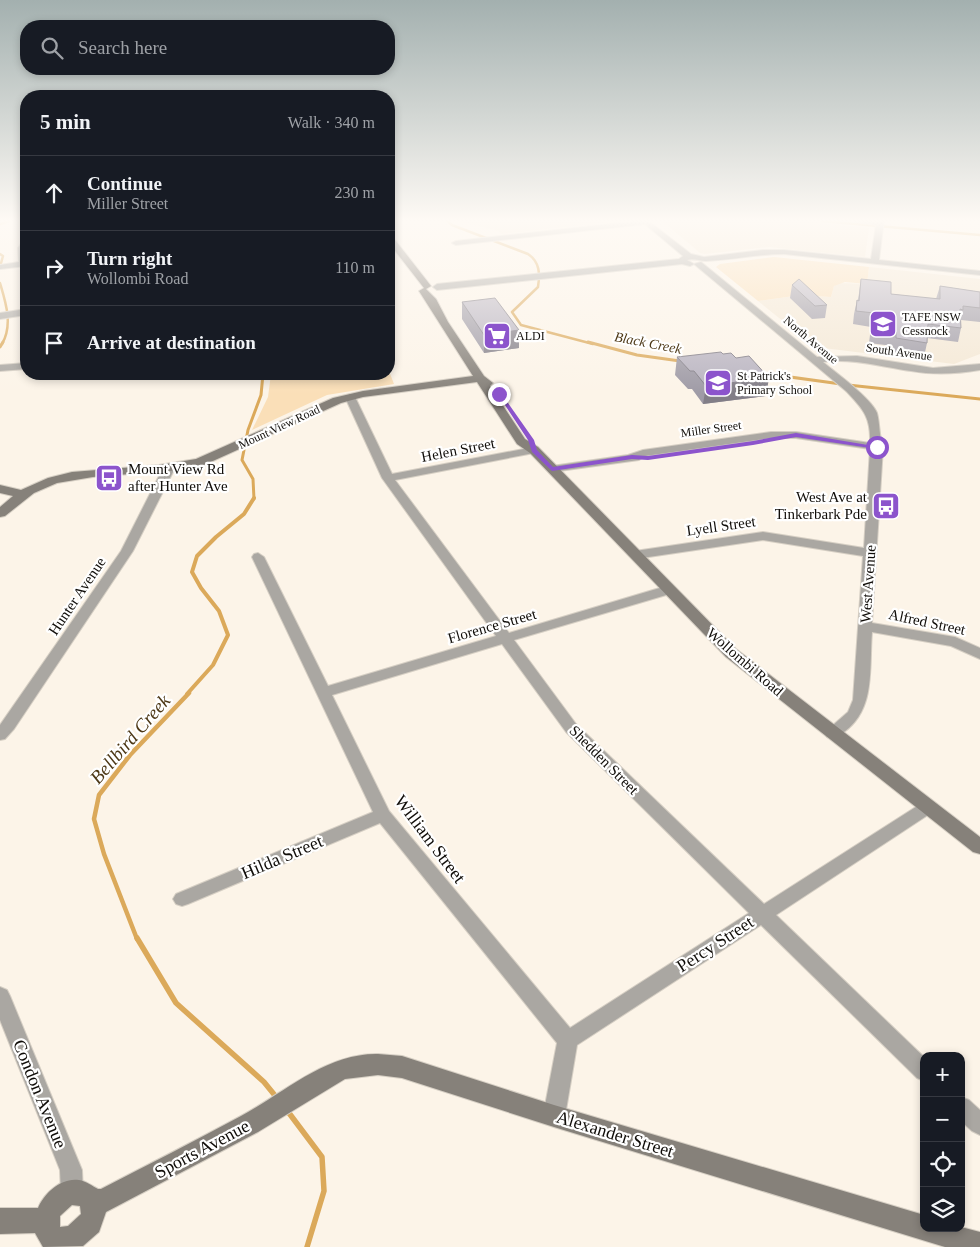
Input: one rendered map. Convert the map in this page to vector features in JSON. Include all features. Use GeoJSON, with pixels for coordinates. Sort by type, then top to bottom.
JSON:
{"type":"FeatureCollection","features":[{"type":"Feature","properties":{"kind":"main road","name":"Wollombi Road"},"geometry":{"type":"LineString","coordinates":[[421,277],[531,440],[534,450]]}},
{"type":"Feature","properties":{"kind":"main road","name":"Wollombi Road"},"geometry":{"type":"LineString","coordinates":[[430,289],[431,299],[443,322],[521,441],[534,450],[731,654],[980,847]]}},
{"type":"Feature","properties":{"kind":"main road"},"geometry":{"type":"LineString","coordinates":[[476,360],[482,374],[479,378],[486,381],[499,394]]}},
{"type":"Feature","properties":{"kind":"main road","name":"Mount View Road"},"geometry":{"type":"LineString","coordinates":[[0,513],[23,494],[42,484],[69,477],[169,468],[200,462],[315,409],[350,397],[479,378]]}},
{"type":"Feature","properties":{"kind":"main road"},"geometry":{"type":"LineString","coordinates":[[0,490],[23,494]]}},
{"type":"Feature","properties":{"kind":"main road","name":"Alexander Street"},"geometry":{"type":"LineString","coordinates":[[309,1089],[339,1070],[356,1064],[402,1067],[554,1116],[920,1227]]}},
{"type":"Feature","properties":{"kind":"main road","name":"Sports Avenue"},"geometry":{"type":"LineString","coordinates":[[82,1197],[103,1201],[250,1124],[309,1089]]}},
{"type":"Feature","properties":{"kind":"main road"},"geometry":{"type":"LineString","coordinates":[[82,1197],[92,1217],[89,1225],[76,1237],[59,1244],[48,1234],[46,1220],[48,1212],[58,1199],[82,1197]]}},
{"type":"Feature","properties":{"kind":"main road"},"geometry":{"type":"LineString","coordinates":[[0,1221],[46,1220]]}},
{"type":"Feature","properties":{"kind":"main road","name":"Alexander Street"},"geometry":{"type":"LineString","coordinates":[[937,1232],[980,1245]]}},
{"type":"Feature","properties":{"kind":"street"},"geometry":{"type":"LineString","coordinates":[[430,289],[536,277]]}},
{"type":"Feature","properties":{"kind":"street","name":"North Avenue"},"geometry":{"type":"LineString","coordinates":[[720,277],[837,378]]}},
{"type":"Feature","properties":{"kind":"street"},"geometry":{"type":"LineString","coordinates":[[0,316],[20,313]]}},
{"type":"Feature","properties":{"kind":"street","name":"South Avenue"},"geometry":{"type":"LineString","coordinates":[[815,360],[833,357],[848,358],[926,370],[961,370],[980,367]]}},
{"type":"Feature","properties":{"kind":"street"},"geometry":{"type":"LineString","coordinates":[[0,369],[20,367]]}},
{"type":"Feature","properties":{"kind":"street","name":"West Avenue"},"geometry":{"type":"LineString","coordinates":[[832,733],[852,718],[859,707],[877,447],[876,425],[871,411],[837,378]]}},
{"type":"Feature","properties":{"kind":"street","name":"Shedden Street"},"geometry":{"type":"LineString","coordinates":[[350,397],[388,478],[571,728],[761,915],[920,1066]]}},
{"type":"Feature","properties":{"kind":"street","name":"Miller Street"},"geometry":{"type":"LineString","coordinates":[[552,469],[632,457],[648,458],[776,440],[796,435],[877,447]]}},
{"type":"Feature","properties":{"kind":"street","name":"Helen Street"},"geometry":{"type":"LineString","coordinates":[[388,478],[534,450]]}},
{"type":"Feature","properties":{"kind":"street","name":"Hunter Avenue"},"geometry":{"type":"LineString","coordinates":[[0,735],[9,725],[127,551],[169,468]]}},
{"type":"Feature","properties":{"kind":"street","name":"Lyell Street"},"geometry":{"type":"LineString","coordinates":[[636,556],[763,536],[870,554]]}},
{"type":"Feature","properties":{"kind":"street","name":"William Street"},"geometry":{"type":"LineString","coordinates":[[258,557],[383,814],[568,1040]]}},
{"type":"Feature","properties":{"kind":"street","name":"Florence Street"},"geometry":{"type":"LineString","coordinates":[[324,692],[668,590]]}},
{"type":"Feature","properties":{"kind":"street","name":"Alfred Street"},"geometry":{"type":"LineString","coordinates":[[865,626],[955,642],[980,654]]}},
{"type":"Feature","properties":{"kind":"street","name":"Percy Street"},"geometry":{"type":"LineString","coordinates":[[568,1040],[928,807]]}},
{"type":"Feature","properties":{"kind":"street","name":"Hilda Street"},"geometry":{"type":"LineString","coordinates":[[182,899],[383,814]]}},
{"type":"Feature","properties":{"kind":"street","name":"Condon Avenue"},"geometry":{"type":"LineString","coordinates":[[0,996],[82,1197]]}},
{"type":"Feature","properties":{"kind":"street"},"geometry":{"type":"LineString","coordinates":[[554,1116],[568,1040]]}},
{"type":"Feature","properties":{"kind":"street"},"geometry":{"type":"LineString","coordinates":[[965,1110],[980,1124]]}},
{"type":"Feature","properties":{"kind":"shaded area"},"geometry":{"type":"Polygon","coordinates":[[[729,277],[868,277],[867,284],[845,282],[834,286],[831,297],[801,295],[758,301],[729,277]]]}},
{"type":"Feature","properties":{"kind":"shaded area","name":"TAFE NSW Cessnock"},"geometry":{"type":"Polygon","coordinates":[[[868,277],[963,277],[980,279],[980,354],[954,364],[815,347],[758,301],[801,295],[831,297],[834,286],[838,283],[867,284],[868,277]]]}},
{"type":"Feature","properties":{"kind":"shaded area"},"geometry":{"type":"Polygon","coordinates":[[[270,380],[392,380],[394,384],[327,395],[252,430],[268,397],[270,380]]]}},
{"type":"Feature","properties":{"kind":"building"},"geometry":{"type":"Polygon","coordinates":[[[799,279],[827,305],[815,306],[792,285],[799,279]]]}},
{"type":"Feature","properties":{"kind":"building"},"geometry":{"type":"Polygon","coordinates":[[[861,279],[891,282],[891,294],[940,299],[940,286],[980,292],[980,308],[963,306],[963,310],[960,309],[961,328],[928,324],[927,343],[896,338],[896,332],[872,329],[874,313],[856,311],[861,279]]]}},
{"type":"Feature","properties":{"kind":"building"},"geometry":{"type":"Polygon","coordinates":[[[495,298],[519,330],[484,335],[462,302],[495,298]]]}},
{"type":"Feature","properties":{"kind":"building"},"geometry":{"type":"Polygon","coordinates":[[[721,352],[723,354],[731,353],[736,358],[749,356],[769,378],[706,386],[694,371],[690,371],[677,357],[721,352]]]}},
{"type":"Feature","properties":{"kind":"waterway","name":"Black Creek"},"geometry":{"type":"LineString","coordinates":[[539,277],[538,287],[512,312],[521,325],[593,344]]}},
{"type":"Feature","properties":{"kind":"waterway"},"geometry":{"type":"LineString","coordinates":[[0,283],[8,322],[2,343]]}},
{"type":"Feature","properties":{"kind":"waterway","name":"Black Creek"},"geometry":{"type":"LineString","coordinates":[[588,342],[637,355],[680,361]]}},
{"type":"Feature","properties":{"kind":"waterway"},"geometry":{"type":"LineString","coordinates":[[0,347],[2,343]]}},
{"type":"Feature","properties":{"kind":"waterway","name":"Black Creek"},"geometry":{"type":"LineString","coordinates":[[761,373],[841,384]]}},
{"type":"Feature","properties":{"kind":"waterway","name":"Bellbird Creek"},"geometry":{"type":"LineString","coordinates":[[254,498],[253,479],[242,460],[248,430],[261,395],[262,380]]}},
{"type":"Feature","properties":{"kind":"waterway","name":"Black Creek"},"geometry":{"type":"LineString","coordinates":[[848,385],[980,399]]}},
{"type":"Feature","properties":{"kind":"waterway","name":"Bellbird Creek"},"geometry":{"type":"LineString","coordinates":[[187,694],[213,665],[228,635],[219,611],[201,588],[192,572],[197,556],[216,537],[244,514],[254,498]]}},
{"type":"Feature","properties":{"kind":"waterway","name":"Bellbird Creek"},"geometry":{"type":"LineString","coordinates":[[137,939],[104,854],[94,819],[99,795],[130,755],[189,693]]}},
{"type":"Feature","properties":{"kind":"waterway","name":"Bellbird Creek"},"geometry":{"type":"LineString","coordinates":[[137,938],[176,1003],[264,1082],[277,1098]]}},
{"type":"Feature","properties":{"kind":"waterway","name":"Bellbird Creek"},"geometry":{"type":"LineString","coordinates":[[286,1109],[322,1157],[324,1191],[307,1247]]}},
{"type":"Feature","properties":{"kind":"place","name":"TAFE NSW Cessnock"},"geometry":{"type":"Point","coordinates":[883,324]}},
{"type":"Feature","properties":{"kind":"place","name":"ALDI"},"geometry":{"type":"Point","coordinates":[497,336]}},
{"type":"Feature","properties":{"kind":"place","name":"St Patrick's Primary School"},"geometry":{"type":"Point","coordinates":[718,383]}},
{"type":"Feature","properties":{"kind":"place","name":"Mount View Rd after Hunter Ave"},"geometry":{"type":"Point","coordinates":[109,478]}},
{"type":"Feature","properties":{"kind":"place","name":"West Ave at Tinkerbark Pde"},"geometry":{"type":"Point","coordinates":[886,506]}},
{"type":"Feature","properties":{"kind":"route"},"geometry":{"type":"LineString","coordinates":[[499,394],[531,440],[534,450],[552,469],[632,457],[648,458],[776,440],[796,435],[877,447]]}}]}
